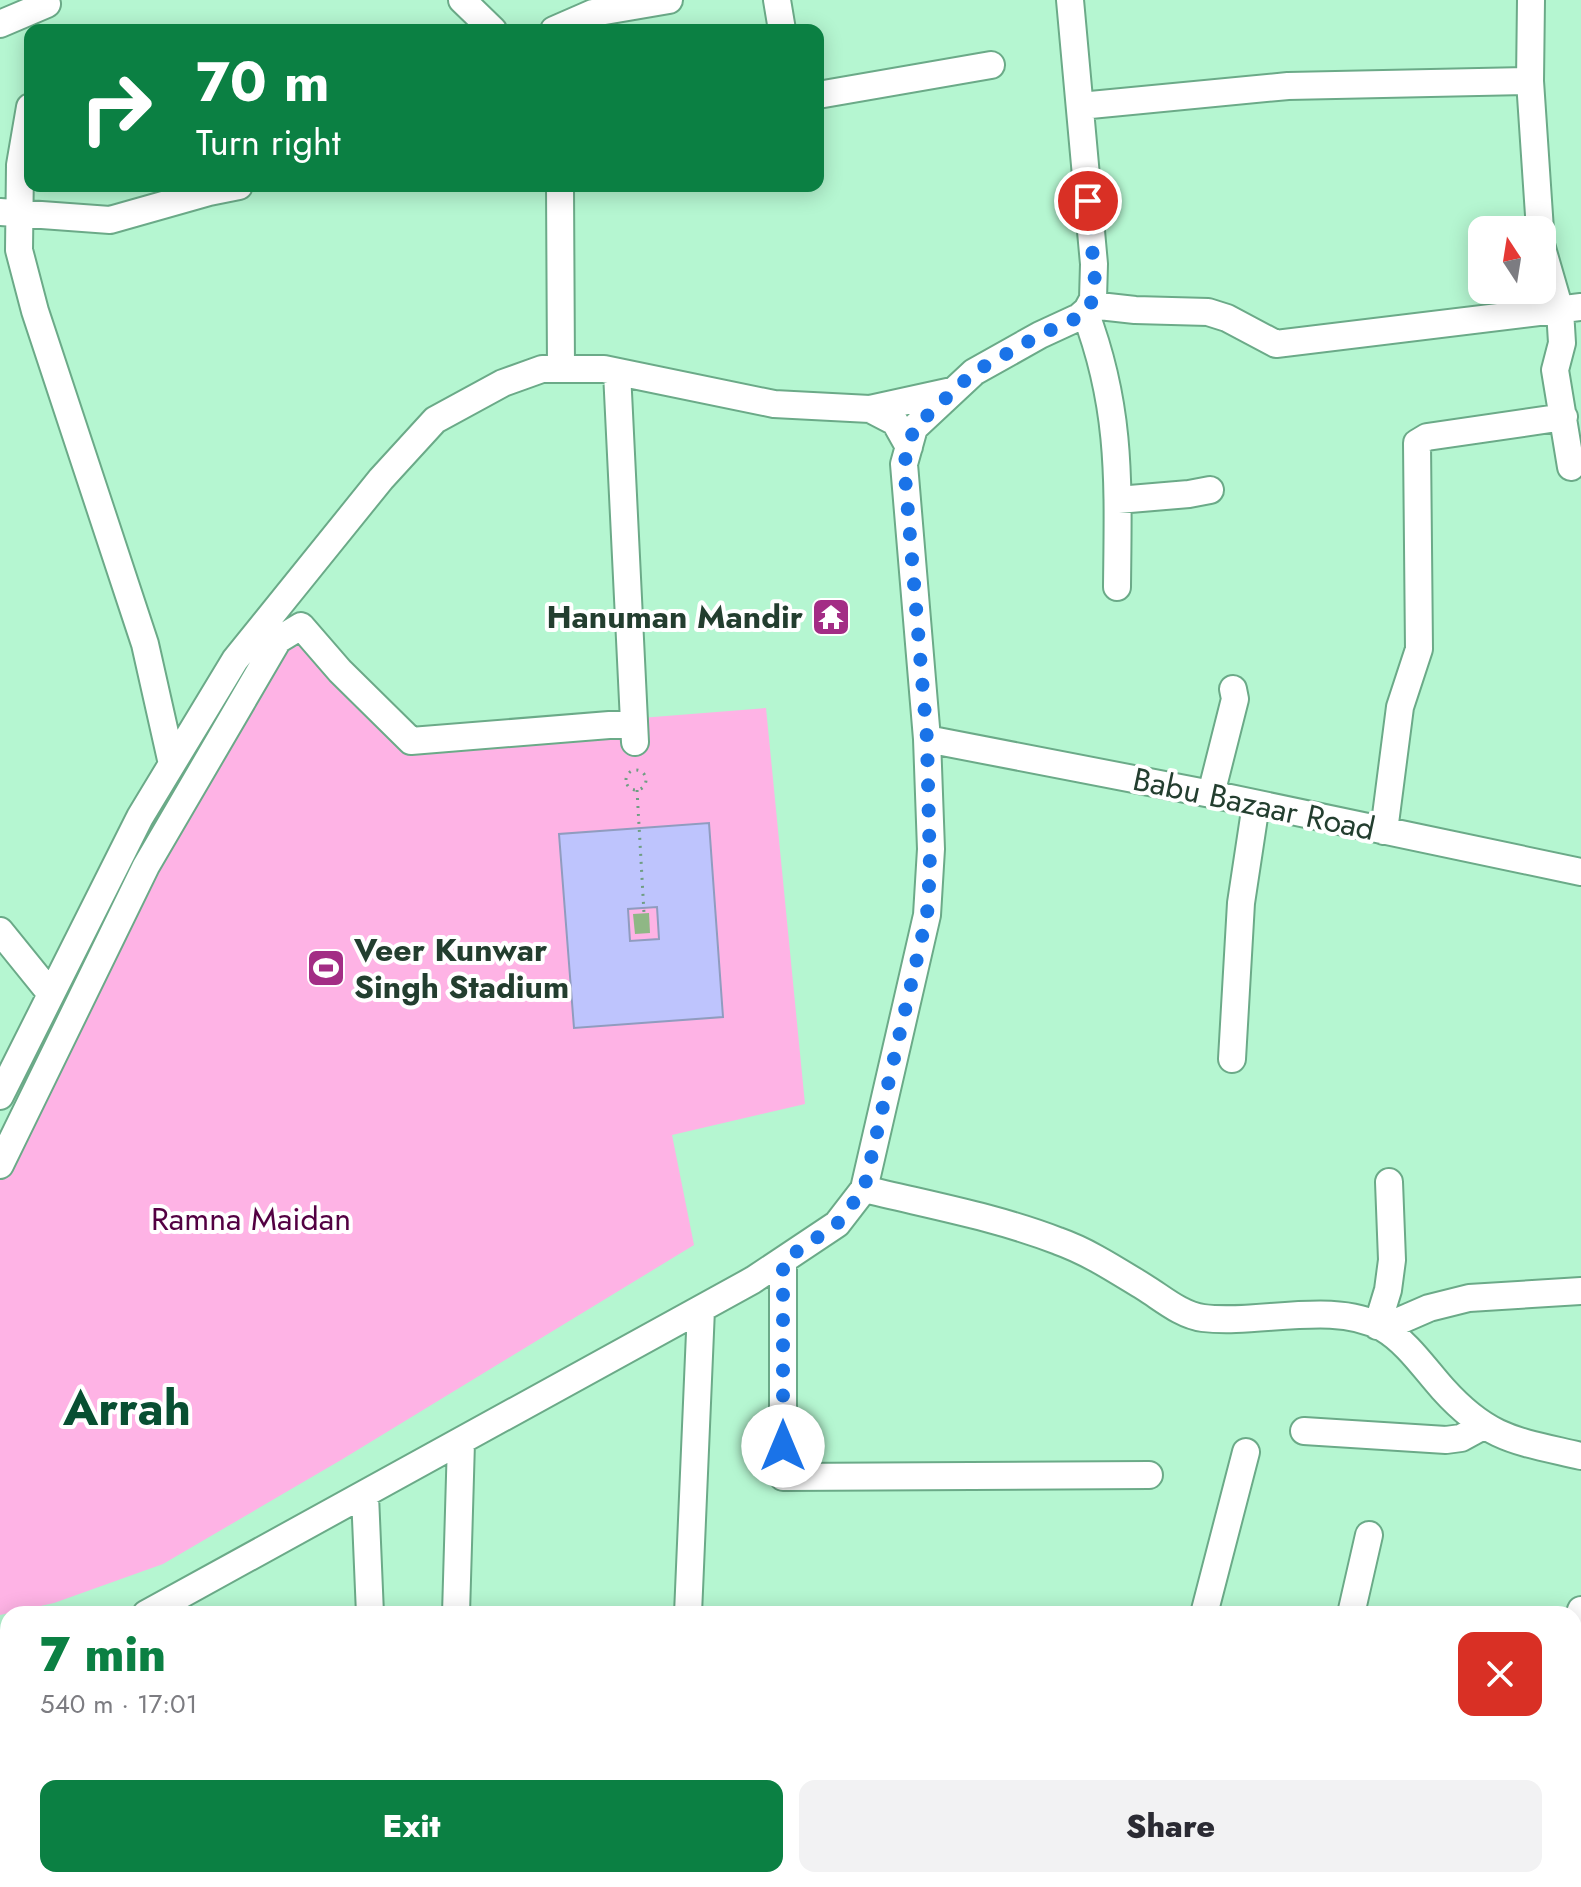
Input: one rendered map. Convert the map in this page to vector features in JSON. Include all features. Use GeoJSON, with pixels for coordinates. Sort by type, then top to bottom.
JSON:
{"type":"FeatureCollection","features":[{"type":"Feature","properties":{"kind":"street"},"geometry":{"type":"LineString","coordinates":[[462,0],[487,24]]}},
{"type":"Feature","properties":{"kind":"street"},"geometry":{"type":"LineString","coordinates":[[568,24],[593,13],[669,0]]}},
{"type":"Feature","properties":{"kind":"street"},"geometry":{"type":"LineString","coordinates":[[777,0],[781,24]]}},
{"type":"Feature","properties":{"kind":"street"},"geometry":{"type":"LineString","coordinates":[[1070,0],[1094,264],[1095,282],[1088,308],[1115,427],[1117,587]]}},
{"type":"Feature","properties":{"kind":"street"},"geometry":{"type":"LineString","coordinates":[[1531,0],[1530,81],[1539,216]]}},
{"type":"Feature","properties":{"kind":"street"},"geometry":{"type":"LineString","coordinates":[[0,24],[46,11]]}},
{"type":"Feature","properties":{"kind":"street"},"geometry":{"type":"LineString","coordinates":[[824,94],[991,65]]}},
{"type":"Feature","properties":{"kind":"street"},"geometry":{"type":"LineString","coordinates":[[1080,106],[1288,86],[1530,81]]}},
{"type":"Feature","properties":{"kind":"street"},"geometry":{"type":"LineString","coordinates":[[24,142],[10,214],[35,311],[145,644],[172,764]]}},
{"type":"Feature","properties":{"kind":"street"},"geometry":{"type":"LineString","coordinates":[[10,214],[110,220],[209,192]]}},
{"type":"Feature","properties":{"kind":"street"},"geometry":{"type":"LineString","coordinates":[[560,192],[561,369]]}},
{"type":"Feature","properties":{"kind":"street"},"geometry":{"type":"LineString","coordinates":[[1556,277],[1571,309],[1555,366],[1571,467]]}},
{"type":"Feature","properties":{"kind":"street"},"geometry":{"type":"LineString","coordinates":[[161,1606],[783,1261],[837,1224],[864,1189],[927,915],[931,849],[927,739],[904,464],[914,428],[954,390],[974,372],[1088,308],[1208,312],[1227,318],[1276,344],[1571,309]]}},
{"type":"Feature","properties":{"kind":"street"},"geometry":{"type":"LineString","coordinates":[[0,1096],[140,817],[235,660],[381,479],[435,420],[503,383],[542,369],[604,369],[774,404],[870,409],[954,390]]}},
{"type":"Feature","properties":{"kind":"street"},"geometry":{"type":"LineString","coordinates":[[0,1165],[146,866],[278,640],[301,626],[340,671],[411,741],[635,732],[617,372]]}},
{"type":"Feature","properties":{"kind":"street"},"geometry":{"type":"LineString","coordinates":[[870,409],[895,422],[909,447]]}},
{"type":"Feature","properties":{"kind":"street"},"geometry":{"type":"LineString","coordinates":[[1384,831],[1400,707],[1419,649],[1417,443],[1427,437],[1564,417]]}},
{"type":"Feature","properties":{"kind":"street"},"geometry":{"type":"LineString","coordinates":[[1118,500],[1210,490]]}},
{"type":"Feature","properties":{"kind":"street"},"geometry":{"type":"LineString","coordinates":[[1211,794],[1235,699],[1233,689]]}},
{"type":"Feature","properties":{"kind":"street","name":"Babu Bazaar Road"},"geometry":{"type":"LineString","coordinates":[[927,739],[1211,794],[1581,872]]}},
{"type":"Feature","properties":{"kind":"street"},"geometry":{"type":"LineString","coordinates":[[1232,1059],[1241,903],[1256,804]]}},
{"type":"Feature","properties":{"kind":"street"},"geometry":{"type":"LineString","coordinates":[[0,931],[51,994]]}},
{"type":"Feature","properties":{"kind":"street"},"geometry":{"type":"LineString","coordinates":[[1380,1327],[1392,1260],[1389,1182]]}},
{"type":"Feature","properties":{"kind":"street"},"geometry":{"type":"LineString","coordinates":[[864,1189],[1001,1222],[1058,1240],[1093,1256],[1181,1311],[1198,1317],[1222,1320],[1325,1315],[1361,1319],[1380,1327],[1401,1342],[1446,1392],[1483,1426],[1510,1439],[1581,1456]]}},
{"type":"Feature","properties":{"kind":"street"},"geometry":{"type":"LineString","coordinates":[[783,1261],[783,1477],[1149,1475]]}},
{"type":"Feature","properties":{"kind":"street"},"geometry":{"type":"LineString","coordinates":[[1380,1327],[1429,1308],[1469,1298],[1581,1291]]}},
{"type":"Feature","properties":{"kind":"street"},"geometry":{"type":"LineString","coordinates":[[688,1606],[701,1309]]}},
{"type":"Feature","properties":{"kind":"street"},"geometry":{"type":"LineString","coordinates":[[1304,1431],[1446,1440],[1461,1438],[1483,1426]]}},
{"type":"Feature","properties":{"kind":"street"},"geometry":{"type":"LineString","coordinates":[[456,1606],[461,1442]]}},
{"type":"Feature","properties":{"kind":"street"},"geometry":{"type":"LineString","coordinates":[[1206,1606],[1246,1452]]}},
{"type":"Feature","properties":{"kind":"street"},"geometry":{"type":"LineString","coordinates":[[365,1495],[370,1606]]}},
{"type":"Feature","properties":{"kind":"street"},"geometry":{"type":"LineString","coordinates":[[1353,1606],[1369,1535]]}},
{"type":"Feature","properties":{"kind":"path"},"geometry":{"type":"LineString","coordinates":[[637,769],[643,772],[647,781],[644,788],[637,790],[628,786],[626,780],[628,774],[637,769]]}},
{"type":"Feature","properties":{"kind":"path"},"geometry":{"type":"LineString","coordinates":[[637,790],[644,913]]}},
{"type":"Feature","properties":{"kind":"green space","name":"Ramna Maidan"},"geometry":{"type":"Polygon","coordinates":[[[286,631],[384,726],[450,733],[766,708],[805,1104],[672,1135],[694,1245],[341,1460],[163,1564],[54,1603],[0,1606],[0,1148],[101,930],[170,798],[286,631]]]}},
{"type":"Feature","properties":{"kind":"water"},"geometry":{"type":"Polygon","coordinates":[[[709,823],[723,1017],[574,1028],[559,834],[709,823]],[[657,907],[628,909],[630,941],[659,939],[657,907]]]}},
{"type":"Feature","properties":{"kind":"building"},"geometry":{"type":"Polygon","coordinates":[[[649,913],[650,933],[635,934],[633,914],[649,913]]]}},
{"type":"Feature","properties":{"kind":"place","name":"Hanuman Mandir"},"geometry":{"type":"Point","coordinates":[831,617]}},
{"type":"Feature","properties":{"kind":"place","name":"Veer Kunwar Singh Stadium"},"geometry":{"type":"Point","coordinates":[326,968]}},
{"type":"Feature","properties":{"kind":"district","name":"Arrah"},"geometry":{"type":"Point","coordinates":[127,1408]}},
{"type":"Feature","properties":{"kind":"route"},"geometry":{"type":"LineString","coordinates":[[783,1446],[783,1261],[837,1224],[864,1189],[927,915],[931,849],[927,739],[904,464],[914,428],[974,372],[1087,310],[1093,299],[1095,282],[1088,201]]}}]}
